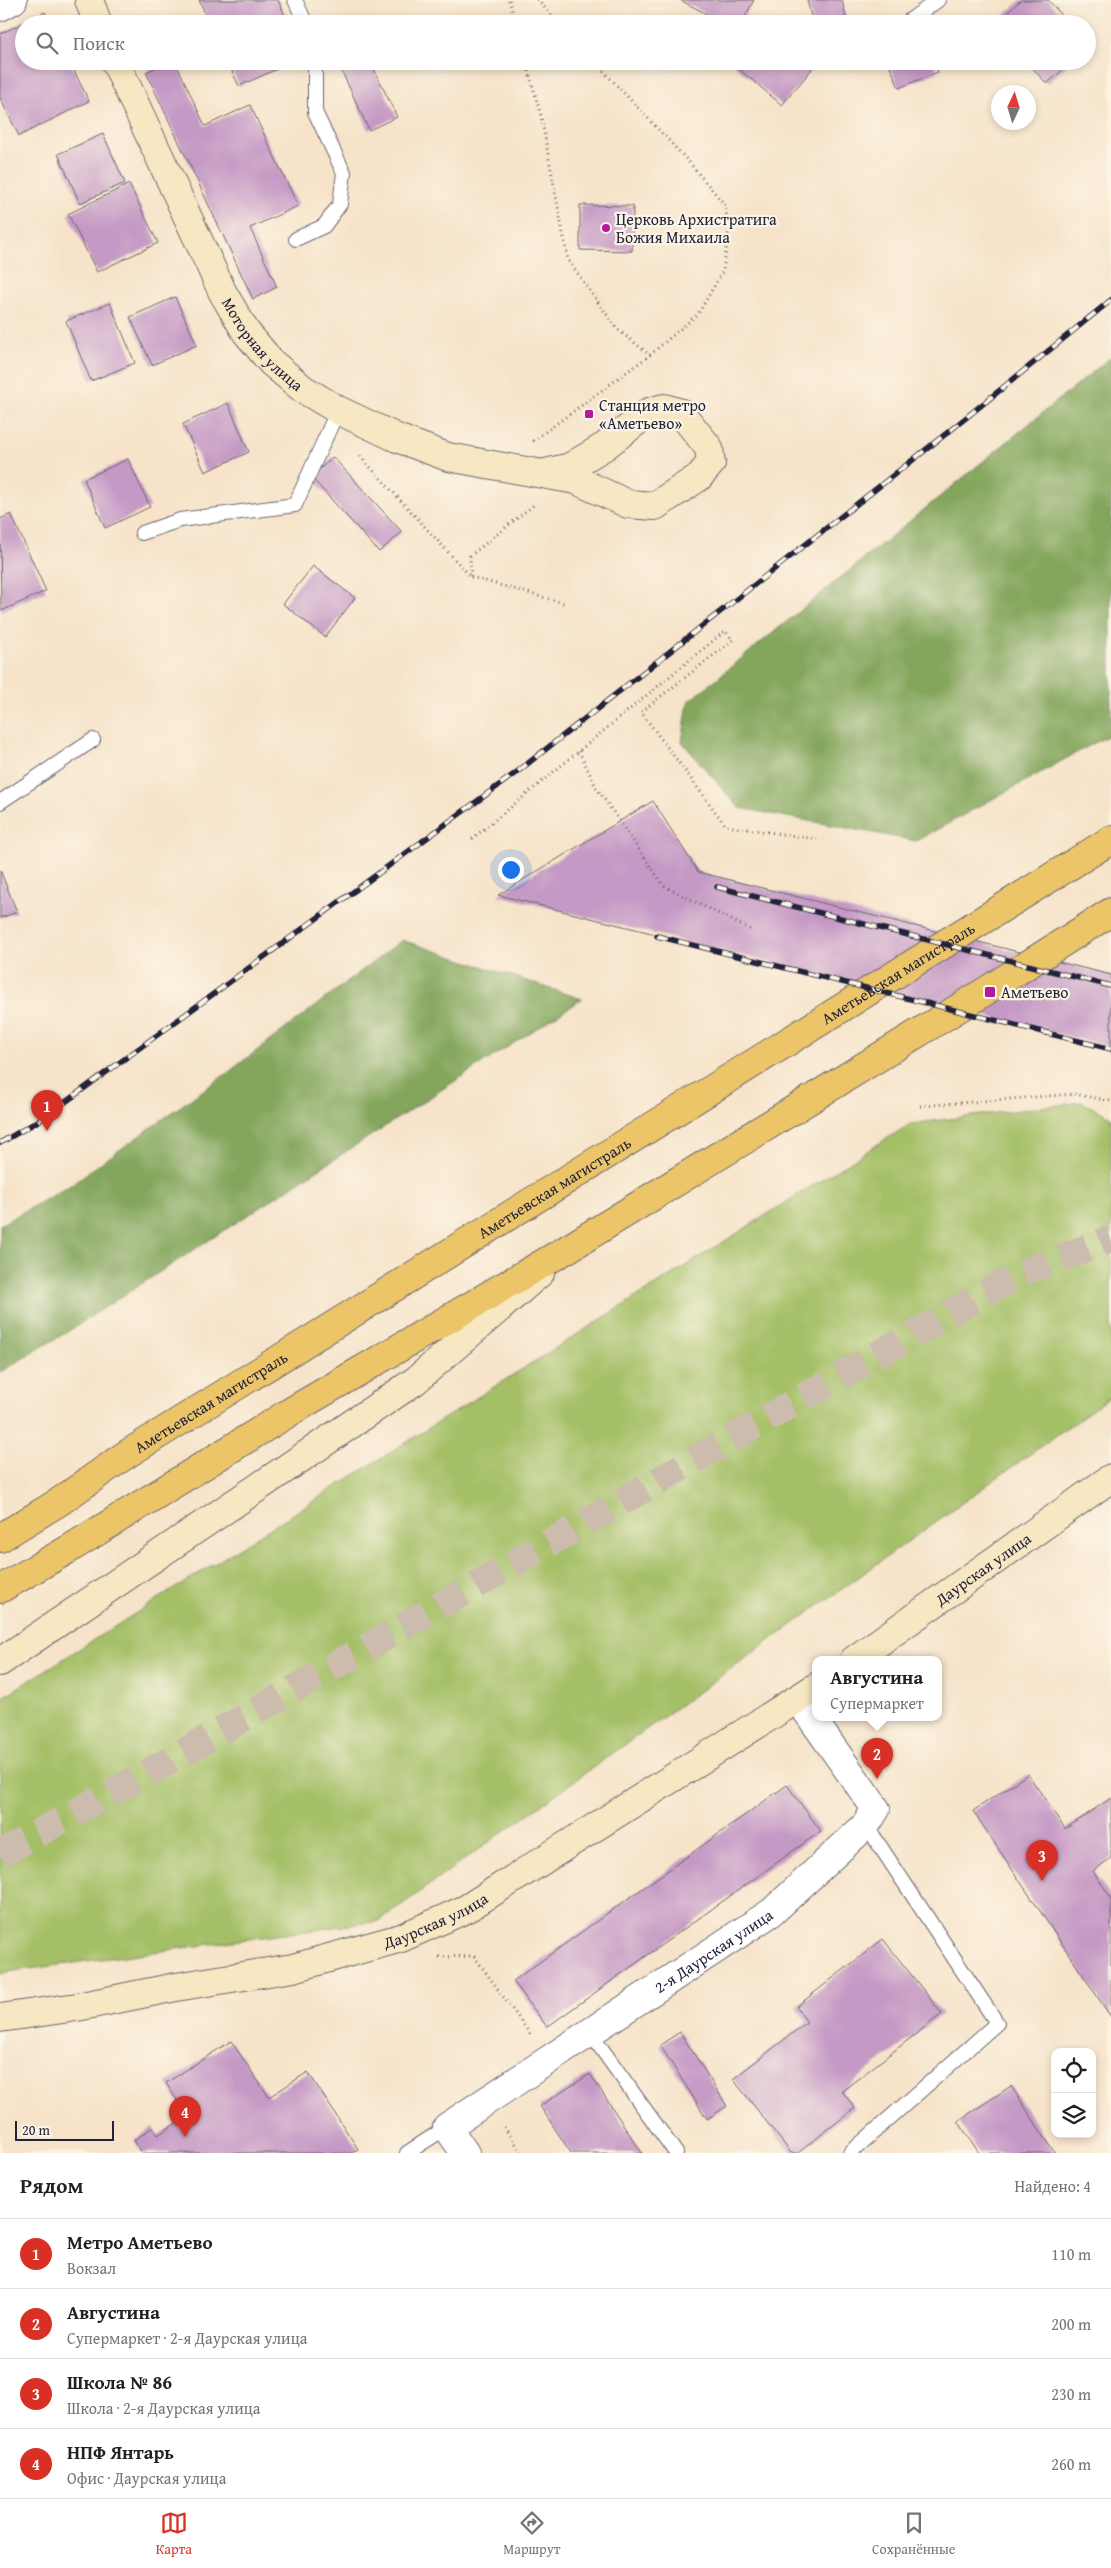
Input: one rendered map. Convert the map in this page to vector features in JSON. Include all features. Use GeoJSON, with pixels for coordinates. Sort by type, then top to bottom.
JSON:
{"type":"FeatureCollection","features":[{"type":"Feature","properties":{"kind":"main road","name":"Аметьевская магистраль"},"geometry":{"type":"LineString","coordinates":[[0,1538],[59,1502],[124,1456],[1111,840]]}},
{"type":"Feature","properties":{"kind":"main road"},"geometry":{"type":"LineString","coordinates":[[0,1589],[69,1549],[290,1412],[569,1248],[1111,912]]}},
{"type":"Feature","properties":{"kind":"main road"},"geometry":{"type":"LineString","coordinates":[[0,1520],[59,1502]]}},
{"type":"Feature","properties":{"kind":"street"},"geometry":{"type":"LineString","coordinates":[[0,7],[13,0]]}},
{"type":"Feature","properties":{"kind":"street"},"geometry":{"type":"LineString","coordinates":[[89,0],[95,15]]}},
{"type":"Feature","properties":{"kind":"street","name":"Моторная улица"},"geometry":{"type":"LineString","coordinates":[[120,70],[223,293],[246,332],[272,363],[334,417],[448,457],[576,480],[628,504],[655,506],[699,477],[711,463],[709,448],[681,412],[664,408],[650,412],[605,446],[570,467],[545,473]]}},
{"type":"Feature","properties":{"kind":"street"},"geometry":{"type":"LineString","coordinates":[[0,1662],[415,1381],[569,1248]]}},
{"type":"Feature","properties":{"kind":"street","name":"Даурская улица"},"geometry":{"type":"LineString","coordinates":[[860,1656],[1111,1478]]}},
{"type":"Feature","properties":{"kind":"street","name":"Даурская улица"},"geometry":{"type":"LineString","coordinates":[[0,2018],[293,1968],[401,1938],[466,1909],[807,1693]]}},
{"type":"Feature","properties":{"kind":"street","name":"2-я Даурская улица"},"geometry":{"type":"LineString","coordinates":[[447,2127],[591,2034],[772,1912],[866,1826],[876,1809],[824,1721]]}},
{"type":"Feature","properties":{"kind":"street"},"geometry":{"type":"LineString","coordinates":[[447,2127],[465,2153]]}},
{"type":"Feature","properties":{"kind":"lane"},"geometry":{"type":"LineString","coordinates":[[295,0],[302,15]]}},
{"type":"Feature","properties":{"kind":"lane"},"geometry":{"type":"LineString","coordinates":[[917,15],[938,0]]}},
{"type":"Feature","properties":{"kind":"lane"},"geometry":{"type":"LineString","coordinates":[[296,239],[324,226],[340,204],[344,173],[315,112],[314,70]]}},
{"type":"Feature","properties":{"kind":"lane"},"geometry":{"type":"LineString","coordinates":[[142,533],[180,520],[295,505],[334,417]]}},
{"type":"Feature","properties":{"kind":"lane"},"geometry":{"type":"LineString","coordinates":[[0,802],[93,740]]}},
{"type":"Feature","properties":{"kind":"lane"},"geometry":{"type":"LineString","coordinates":[[850,2153],[997,2023],[866,1826]]}},
{"type":"Feature","properties":{"kind":"lane"},"geometry":{"type":"LineString","coordinates":[[591,2034],[676,2153]]}},
{"type":"Feature","properties":{"kind":"lane"},"geometry":{"type":"LineString","coordinates":[[407,2153],[447,2127]]}},
{"type":"Feature","properties":{"kind":"path"},"geometry":{"type":"LineString","coordinates":[[509,0],[513,15]]}},
{"type":"Feature","properties":{"kind":"path"},"geometry":{"type":"LineString","coordinates":[[537,0],[552,15]]}},
{"type":"Feature","properties":{"kind":"path"},"geometry":{"type":"LineString","coordinates":[[528,70],[541,116],[568,260],[617,329],[650,355]]}},
{"type":"Feature","properties":{"kind":"path"},"geometry":{"type":"LineString","coordinates":[[470,577],[470,556],[536,503],[545,473],[531,442],[650,355],[698,314],[723,272],[729,229],[725,205],[688,161],[602,70]]}},
{"type":"Feature","properties":{"kind":"path"},"geometry":{"type":"LineString","coordinates":[[334,417],[470,577],[567,604]]}},
{"type":"Feature","properties":{"kind":"path"},"geometry":{"type":"LineString","coordinates":[[472,840],[725,631],[733,640],[641,712],[726,826],[817,839]]}},
{"type":"Feature","properties":{"kind":"path"},"geometry":{"type":"LineString","coordinates":[[578,751],[596,787],[664,886],[751,930]]}},
{"type":"Feature","properties":{"kind":"path"},"geometry":{"type":"LineString","coordinates":[[920,1106],[1074,1094],[1111,1101]]}},
{"type":"Feature","properties":{"kind":"path"},"geometry":{"type":"LineString","coordinates":[[431,1957],[474,1956],[530,2034]]}},
{"type":"Feature","properties":{"kind":"path"},"geometry":{"type":"LineString","coordinates":[[511,2120],[504,2126],[522,2153]]}},
{"type":"Feature","properties":{"kind":"green space"},"geometry":{"type":"Polygon","coordinates":[[[1111,357],[1111,734],[916,841],[739,808],[682,742],[688,702],[1111,357]]]}},
{"type":"Feature","properties":{"kind":"green space"},"geometry":{"type":"Polygon","coordinates":[[[402,940],[582,999],[67,1332],[0,1372],[0,1225],[69,1186],[230,1071],[402,940]]]}},
{"type":"Feature","properties":{"kind":"green space"},"geometry":{"type":"Polygon","coordinates":[[[1082,1102],[1111,1117],[1111,1396],[379,1921],[0,1973],[0,1699],[910,1124],[1082,1102]]]}},
{"type":"Feature","properties":{"kind":"building"},"geometry":{"type":"Polygon","coordinates":[[[199,0],[278,0],[285,15],[206,15],[199,0]]]}},
{"type":"Feature","properties":{"kind":"building"},"geometry":{"type":"Polygon","coordinates":[[[680,0],[754,0],[746,15],[709,15],[680,0]]]}},
{"type":"Feature","properties":{"kind":"building"},"geometry":{"type":"Polygon","coordinates":[[[807,0],[842,0],[846,15],[811,15],[807,0]]]}},
{"type":"Feature","properties":{"kind":"building"},"geometry":{"type":"Polygon","coordinates":[[[1021,0],[1048,0],[1062,15],[1005,15],[1021,0]]]}},
{"type":"Feature","properties":{"kind":"building"},"geometry":{"type":"Polygon","coordinates":[[[15,27],[15,70],[74,70],[89,101],[19,136],[0,98],[0,34],[15,27]]]}},
{"type":"Feature","properties":{"kind":"building"},"geometry":{"type":"Polygon","coordinates":[[[150,70],[179,70],[205,126],[250,105],[298,206],[250,228],[277,287],[253,299],[146,72],[150,70]]]}},
{"type":"Feature","properties":{"kind":"building"},"geometry":{"type":"Polygon","coordinates":[[[231,70],[275,70],[239,86],[231,70]]]}},
{"type":"Feature","properties":{"kind":"building"},"geometry":{"type":"Polygon","coordinates":[[[341,70],[374,70],[397,117],[369,130],[341,70]]]}},
{"type":"Feature","properties":{"kind":"building"},"geometry":{"type":"Polygon","coordinates":[[[740,70],[811,70],[782,105],[740,70]]]}},
{"type":"Feature","properties":{"kind":"building"},"geometry":{"type":"Polygon","coordinates":[[[892,70],[937,70],[938,72],[899,88],[892,70]]]}},
{"type":"Feature","properties":{"kind":"building"},"geometry":{"type":"Polygon","coordinates":[[[1034,70],[1062,70],[1047,84],[1034,70]]]}},
{"type":"Feature","properties":{"kind":"building"},"geometry":{"type":"Polygon","coordinates":[[[103,134],[125,183],[80,203],[58,154],[103,134]]]}},
{"type":"Feature","properties":{"kind":"building"},"geometry":{"type":"Polygon","coordinates":[[[129,184],[158,243],[97,272],[68,214],[129,184]]]}},
{"type":"Feature","properties":{"kind":"building","name":"Церковь Архистратига Божия Михаила"},"geometry":{"type":"Polygon","coordinates":[[[580,205],[633,206],[632,251],[580,250],[580,205]]]}},
{"type":"Feature","properties":{"kind":"building"},"geometry":{"type":"Polygon","coordinates":[[[175,297],[197,345],[152,365],[130,317],[175,297]]]}},
{"type":"Feature","properties":{"kind":"building"},"geometry":{"type":"Polygon","coordinates":[[[110,303],[135,363],[91,381],[66,321],[110,303]]]}},
{"type":"Feature","properties":{"kind":"building"},"geometry":{"type":"Polygon","coordinates":[[[228,403],[249,452],[205,472],[183,424],[228,403]]]}},
{"type":"Feature","properties":{"kind":"building"},"geometry":{"type":"Polygon","coordinates":[[[333,457],[402,532],[379,552],[311,477],[333,457]]]}},
{"type":"Feature","properties":{"kind":"building"},"geometry":{"type":"Polygon","coordinates":[[[128,459],[150,507],[105,528],[84,479],[128,459]]]}},
{"type":"Feature","properties":{"kind":"building"},"geometry":{"type":"Polygon","coordinates":[[[11,514],[46,591],[1,611],[0,519],[11,514]]]}},
{"type":"Feature","properties":{"kind":"building"},"geometry":{"type":"Polygon","coordinates":[[[313,566],[355,598],[325,637],[283,604],[313,566]]]}},
{"type":"Feature","properties":{"kind":"building"},"geometry":{"type":"Polygon","coordinates":[[[653,801],[698,872],[1111,975],[1111,1047],[498,895],[653,801]]]}},
{"type":"Feature","properties":{"kind":"building"},"geometry":{"type":"Polygon","coordinates":[[[0,870],[17,912],[0,918],[0,870]]]}},
{"type":"Feature","properties":{"kind":"building"},"geometry":{"type":"Polygon","coordinates":[[[1028,1774],[1065,1829],[1111,1798],[1111,1858],[1093,1871],[1111,1898],[1111,2017],[973,1811],[1028,1774]]]}},
{"type":"Feature","properties":{"kind":"building"},"geometry":{"type":"Polygon","coordinates":[[[787,1785],[821,1831],[547,2027],[513,1981],[787,1785]]]}},
{"type":"Feature","properties":{"kind":"building"},"geometry":{"type":"Polygon","coordinates":[[[883,1939],[942,2014],[842,2091],[855,2108],[798,2153],[791,2153],[733,2079],[807,2022],[796,2007],[883,1939]]]}},
{"type":"Feature","properties":{"kind":"building"},"geometry":{"type":"Polygon","coordinates":[[[680,2032],[727,2106],[707,2119],[660,2045],[680,2032]]]}},
{"type":"Feature","properties":{"kind":"building"},"geometry":{"type":"Polygon","coordinates":[[[231,2041],[269,2097],[308,2072],[358,2149],[352,2153],[142,2153],[134,2140],[153,2127],[158,2135],[187,2116],[166,2083],[231,2041]]]}},
{"type":"Feature","properties":{"kind":"building"},"geometry":{"type":"Polygon","coordinates":[[[590,2074],[642,2153],[571,2153],[540,2106],[590,2074]]]}},
{"type":"Feature","properties":{"kind":"building"},"geometry":{"type":"Polygon","coordinates":[[[1011,2086],[1055,2153],[979,2153],[958,2121],[1011,2086]]]}},
{"type":"Feature","properties":{"kind":"tunnel"},"geometry":{"type":"LineString","coordinates":[[0,1854],[156,1768],[1017,1275],[1111,1239]]}},
{"type":"Feature","properties":{"kind":"railway"},"geometry":{"type":"LineString","coordinates":[[0,1143],[45,1117],[517,772],[952,429],[1111,300]]}},
{"type":"Feature","properties":{"kind":"railway"},"geometry":{"type":"LineString","coordinates":[[717,887],[1111,986]]}},
{"type":"Feature","properties":{"kind":"railway"},"geometry":{"type":"LineString","coordinates":[[657,936],[1111,1049]]}},
{"type":"Feature","properties":{"kind":"place","name":"Церковь Архистратига Божия Михаила"},"geometry":{"type":"Point","coordinates":[606,228]}},
{"type":"Feature","properties":{"kind":"place","name":"Станция метро «Аметьево»"},"geometry":{"type":"Point","coordinates":[589,414]}},
{"type":"Feature","properties":{"kind":"place","name":"Аметьево"},"geometry":{"type":"Point","coordinates":[990,992]}},
{"type":"Feature","properties":{"kind":"place","name":"Метро Аметьево"},"geometry":{"type":"Point","coordinates":[47,1131]}},
{"type":"Feature","properties":{"kind":"place","name":"Августина"},"geometry":{"type":"Point","coordinates":[877,1779]}},
{"type":"Feature","properties":{"kind":"place","name":"Школа № 86"},"geometry":{"type":"Point","coordinates":[1042,1881]}},
{"type":"Feature","properties":{"kind":"place","name":"НПФ Янтарь"},"geometry":{"type":"Point","coordinates":[185,2137]}}]}
